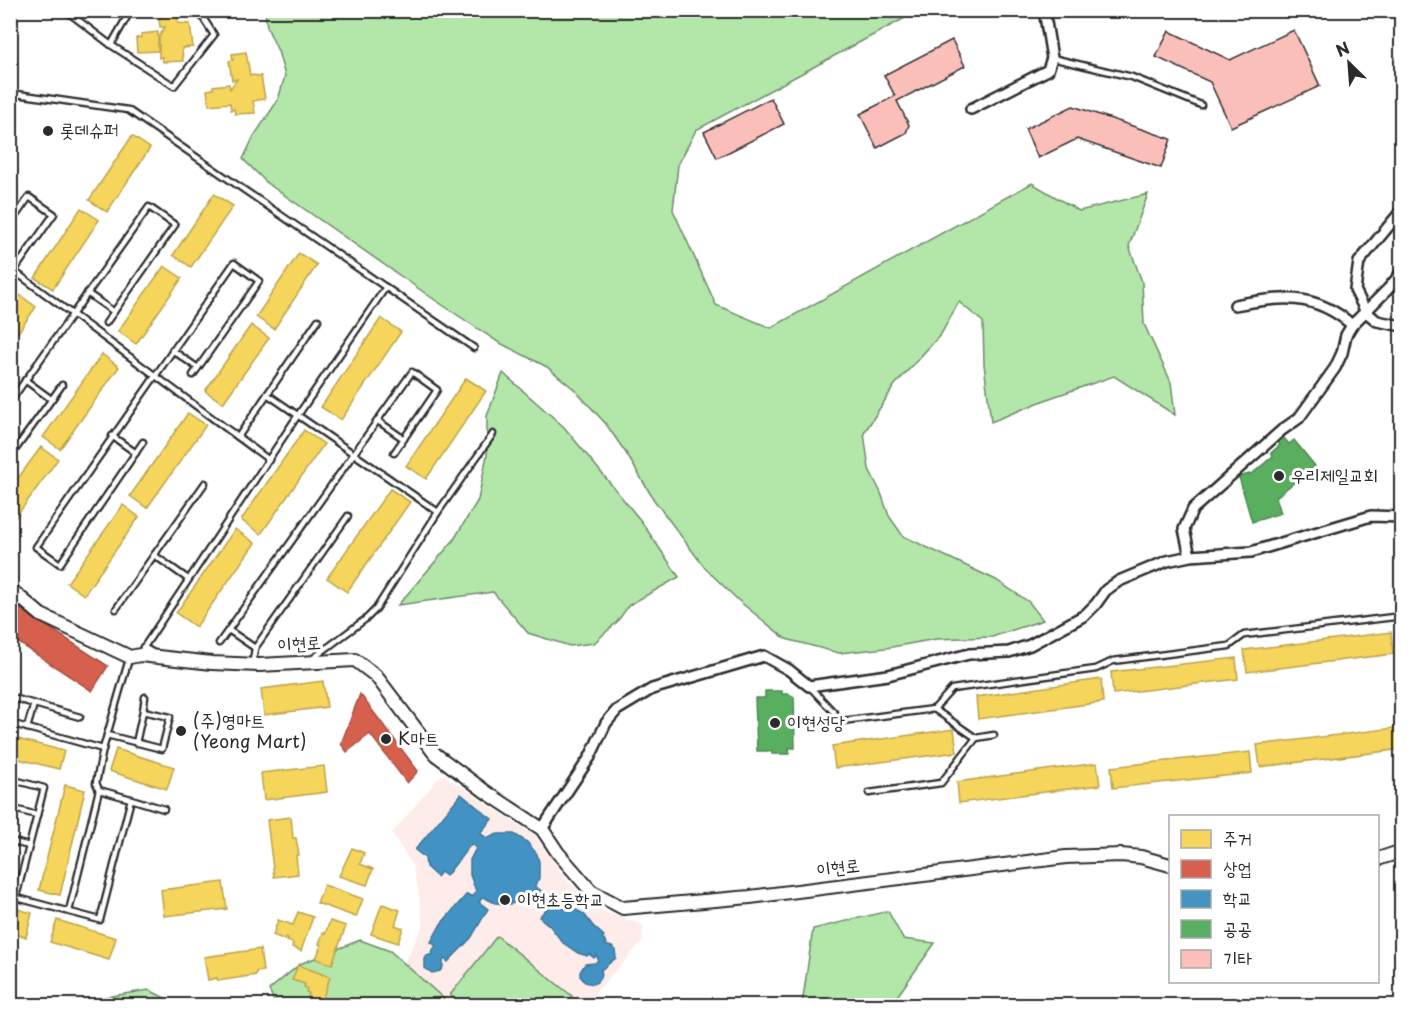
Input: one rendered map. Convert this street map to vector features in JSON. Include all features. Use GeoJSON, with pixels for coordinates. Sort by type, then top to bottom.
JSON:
{"type":"FeatureCollection","features":[{"type":"Feature","properties":{"kind":"street"},"geometry":{"type":"LineString","coordinates":[[971,109],[1048,70],[1052,58],[1044,10]]}},
{"type":"Feature","properties":{"kind":"street"},"geometry":{"type":"LineString","coordinates":[[1401,210],[1359,262],[1355,290],[1366,312],[1377,321],[1401,326]]}},
{"type":"Feature","properties":{"kind":"street"},"geometry":{"type":"LineString","coordinates":[[1190,556],[1184,529],[1193,509],[1282,430],[1299,418],[1335,368],[1346,335],[1352,325],[1401,272]]}},
{"type":"Feature","properties":{"kind":"street"},"geometry":{"type":"LineString","coordinates":[[1235,305],[1276,297],[1297,299],[1330,309],[1352,325]]}},
{"type":"Feature","properties":{"kind":"street"},"geometry":{"type":"LineString","coordinates":[[542,829],[590,757],[606,723],[617,710],[652,689],[764,656],[789,670],[809,686],[888,675],[969,654],[1009,652],[1030,645],[1085,615],[1106,590],[1119,581],[1167,561],[1190,556],[1251,552],[1371,516],[1401,517]]}},
{"type":"Feature","properties":{"kind":"street","name":"이현로"},"geometry":{"type":"LineString","coordinates":[[10,589],[41,615],[138,653],[212,663],[259,665],[355,660],[376,676],[435,754],[486,792],[542,829],[558,853],[591,891],[623,908],[750,897],[1066,857],[1141,856],[1169,865]]}},
{"type":"Feature","properties":{"kind":"street"},"geometry":{"type":"LineString","coordinates":[[1379,858],[1401,851]]}},
{"type":"Feature","properties":{"kind":"lane"},"geometry":{"type":"LineString","coordinates":[[65,10],[111,45],[174,86],[214,36],[198,10]]}},
{"type":"Feature","properties":{"kind":"lane"},"geometry":{"type":"LineString","coordinates":[[111,45],[131,10]]}},
{"type":"Feature","properties":{"kind":"lane"},"geometry":{"type":"LineString","coordinates":[[1052,58],[1132,77],[1202,105]]}},
{"type":"Feature","properties":{"kind":"lane"},"geometry":{"type":"LineString","coordinates":[[10,93],[128,110],[474,348]]}},
{"type":"Feature","properties":{"kind":"lane"},"geometry":{"type":"LineString","coordinates":[[10,224],[29,197],[54,214],[12,270],[269,460]]}},
{"type":"Feature","properties":{"kind":"lane"},"geometry":{"type":"LineString","coordinates":[[10,402],[149,207],[175,225],[106,324]]}},
{"type":"Feature","properties":{"kind":"lane"},"geometry":{"type":"LineString","coordinates":[[143,442],[60,564],[36,547],[234,263],[259,281],[193,375]]}},
{"type":"Feature","properties":{"kind":"lane"},"geometry":{"type":"LineString","coordinates":[[69,911],[99,790],[96,783],[103,749],[138,653],[386,287]]}},
{"type":"Feature","properties":{"kind":"lane"},"geometry":{"type":"LineString","coordinates":[[87,293],[114,312]]}},
{"type":"Feature","properties":{"kind":"lane"},"geometry":{"type":"LineString","coordinates":[[238,437],[318,320]]}},
{"type":"Feature","properties":{"kind":"lane"},"geometry":{"type":"LineString","coordinates":[[172,350],[198,368]]}},
{"type":"Feature","properties":{"kind":"lane"},"geometry":{"type":"LineString","coordinates":[[219,644],[412,372],[437,390],[394,453]]}},
{"type":"Feature","properties":{"kind":"lane"},"geometry":{"type":"LineString","coordinates":[[25,381],[51,399]]}},
{"type":"Feature","properties":{"kind":"lane"},"geometry":{"type":"LineString","coordinates":[[10,457],[62,385]]}},
{"type":"Feature","properties":{"kind":"lane"},"geometry":{"type":"LineString","coordinates":[[267,394],[438,512]]}},
{"type":"Feature","properties":{"kind":"lane"},"geometry":{"type":"LineString","coordinates":[[378,421],[404,439]]}},
{"type":"Feature","properties":{"kind":"lane"},"geometry":{"type":"LineString","coordinates":[[138,653],[253,662],[314,658],[376,609],[438,512],[493,434]]}},
{"type":"Feature","properties":{"kind":"lane"},"geometry":{"type":"LineString","coordinates":[[112,436],[136,453]]}},
{"type":"Feature","properties":{"kind":"lane"},"geometry":{"type":"LineString","coordinates":[[116,609],[205,483]]}},
{"type":"Feature","properties":{"kind":"lane"},"geometry":{"type":"LineString","coordinates":[[253,662],[255,648],[348,516]]}},
{"type":"Feature","properties":{"kind":"lane"},"geometry":{"type":"LineString","coordinates":[[154,555],[189,579]]}},
{"type":"Feature","properties":{"kind":"lane"},"geometry":{"type":"LineString","coordinates":[[809,686],[842,721],[934,709],[952,689],[1096,669],[1113,661],[1229,646],[1244,635],[1401,616]]}},
{"type":"Feature","properties":{"kind":"lane"},"geometry":{"type":"LineString","coordinates":[[230,631],[255,648]]}},
{"type":"Feature","properties":{"kind":"lane"},"geometry":{"type":"LineString","coordinates":[[10,697],[80,717]]}},
{"type":"Feature","properties":{"kind":"lane"},"geometry":{"type":"LineString","coordinates":[[136,743],[145,697]]}},
{"type":"Feature","properties":{"kind":"lane"},"geometry":{"type":"LineString","coordinates":[[27,728],[34,704]]}},
{"type":"Feature","properties":{"kind":"lane"},"geometry":{"type":"LineString","coordinates":[[934,709],[976,738]]}},
{"type":"Feature","properties":{"kind":"lane"},"geometry":{"type":"LineString","coordinates":[[107,735],[162,749],[170,717],[143,711]]}},
{"type":"Feature","properties":{"kind":"lane"},"geometry":{"type":"LineString","coordinates":[[10,723],[103,749]]}},
{"type":"Feature","properties":{"kind":"lane"},"geometry":{"type":"LineString","coordinates":[[869,794],[941,783],[976,738],[994,735]]}},
{"type":"Feature","properties":{"kind":"lane"},"geometry":{"type":"LineString","coordinates":[[10,779],[44,788],[13,896],[100,920],[131,799]]}},
{"type":"Feature","properties":{"kind":"lane"},"geometry":{"type":"LineString","coordinates":[[99,790],[164,809]]}},
{"type":"Feature","properties":{"kind":"lane"},"geometry":{"type":"LineString","coordinates":[[10,808],[37,815]]}},
{"type":"Feature","properties":{"kind":"lane"},"geometry":{"type":"LineString","coordinates":[[10,841],[29,846]]}},
{"type":"Feature","properties":{"kind":"shaded area","name":"이현초등학교"},"geometry":{"type":"Polygon","coordinates":[[[442,774],[535,836],[570,884],[602,911],[643,925],[643,941],[584,1005],[446,1005],[400,972],[423,926],[412,865],[392,833],[442,774]]]}},
{"type":"Feature","properties":{"kind":"green space"},"geometry":{"type":"Polygon","coordinates":[[[265,11],[918,11],[696,130],[678,165],[673,210],[716,305],[771,328],[1032,183],[1079,211],[1148,194],[1129,246],[1142,282],[1144,324],[1171,382],[1175,415],[1114,376],[1050,398],[991,422],[984,364],[983,322],[959,302],[941,334],[894,386],[864,433],[869,469],[889,516],[903,536],[996,580],[1029,602],[1043,620],[992,637],[936,639],[839,653],[786,639],[739,601],[705,568],[654,500],[606,424],[574,389],[547,367],[498,342],[432,298],[267,183],[243,159],[254,136],[278,100],[285,76],[278,51],[267,27],[265,11]]]}},
{"type":"Feature","properties":{"kind":"green space"},"geometry":{"type":"Polygon","coordinates":[[[503,373],[564,427],[641,521],[679,577],[629,605],[617,622],[594,643],[570,646],[528,633],[493,592],[398,605],[453,541],[478,500],[487,455],[487,416],[503,373]]]}},
{"type":"Feature","properties":{"kind":"green space"},"geometry":{"type":"Polygon","coordinates":[[[888,911],[903,939],[935,943],[891,1005],[802,1005],[813,929],[888,911]]]}},
{"type":"Feature","properties":{"kind":"green space"},"geometry":{"type":"Polygon","coordinates":[[[497,936],[572,996],[565,1005],[463,1005],[450,995],[497,936]]]}},
{"type":"Feature","properties":{"kind":"green space"},"geometry":{"type":"Polygon","coordinates":[[[360,940],[390,951],[451,1005],[276,1005],[269,990],[300,964],[360,940]]]}},
{"type":"Feature","properties":{"kind":"green space"},"geometry":{"type":"Polygon","coordinates":[[[149,990],[179,1005],[55,1005],[149,990]]]}},
{"type":"Feature","properties":{"kind":"building: 주거"},"geometry":{"type":"Polygon","coordinates":[[[158,10],[176,10],[178,23],[190,24],[193,47],[182,48],[183,61],[163,62],[162,57],[159,58],[159,37],[165,27],[160,27],[158,10]]]}},
{"type":"Feature","properties":{"kind":"building: 주거"},"geometry":{"type":"Polygon","coordinates":[[[158,32],[158,51],[137,52],[136,38],[141,37],[141,34],[158,32]]]}},
{"type":"Feature","properties":{"kind":"building: 주거"},"geometry":{"type":"Polygon","coordinates":[[[246,52],[250,75],[261,76],[265,99],[253,101],[255,113],[235,114],[234,109],[231,110],[230,103],[209,105],[207,90],[213,89],[213,86],[229,84],[230,89],[237,79],[232,80],[229,61],[233,60],[232,54],[246,52]]]}},
{"type":"Feature","properties":{"kind":"building: 주거"},"geometry":{"type":"Polygon","coordinates":[[[132,136],[150,148],[107,212],[89,200],[132,136]]]}},
{"type":"Feature","properties":{"kind":"building: 주거"},"geometry":{"type":"Polygon","coordinates":[[[214,194],[233,206],[191,267],[173,255],[214,194]]]}},
{"type":"Feature","properties":{"kind":"building: 주거"},"geometry":{"type":"Polygon","coordinates":[[[81,208],[99,220],[53,289],[35,278],[81,208]]]}},
{"type":"Feature","properties":{"kind":"building: 주거"},"geometry":{"type":"Polygon","coordinates":[[[299,253],[317,265],[274,329],[256,317],[299,253]]]}},
{"type":"Feature","properties":{"kind":"building: 주거"},"geometry":{"type":"Polygon","coordinates":[[[164,266],[182,278],[136,344],[118,331],[164,266]]]}},
{"type":"Feature","properties":{"kind":"building: 주거"},"geometry":{"type":"Polygon","coordinates":[[[20,295],[36,307],[10,344],[10,310],[20,295]]]}},
{"type":"Feature","properties":{"kind":"building: 주거"},"geometry":{"type":"Polygon","coordinates":[[[381,318],[401,332],[341,420],[321,407],[381,318]]]}},
{"type":"Feature","properties":{"kind":"building: 주거"},"geometry":{"type":"Polygon","coordinates":[[[251,325],[269,338],[223,403],[205,391],[251,325]]]}},
{"type":"Feature","properties":{"kind":"building: 주거"},"geometry":{"type":"Polygon","coordinates":[[[102,354],[119,367],[60,449],[43,437],[102,354]]]}},
{"type":"Feature","properties":{"kind":"building: 주거"},"geometry":{"type":"Polygon","coordinates":[[[466,378],[486,391],[426,479],[406,466],[466,378]]]}},
{"type":"Feature","properties":{"kind":"building: 주거"},"geometry":{"type":"Polygon","coordinates":[[[188,413],[206,425],[147,508],[130,496],[188,413]]]}},
{"type":"Feature","properties":{"kind":"building: 주거"},"geometry":{"type":"Polygon","coordinates":[[[304,430],[324,444],[261,534],[241,520],[304,430]]]}},
{"type":"Feature","properties":{"kind":"building: 주거"},"geometry":{"type":"Polygon","coordinates":[[[41,447],[58,459],[10,525],[10,489],[41,447]]]}},
{"type":"Feature","properties":{"kind":"building: 주거"},"geometry":{"type":"Polygon","coordinates":[[[390,489],[410,502],[347,592],[327,578],[390,489]]]}},
{"type":"Feature","properties":{"kind":"building: 주거"},"geometry":{"type":"Polygon","coordinates":[[[123,505],[139,517],[84,595],[67,583],[123,505]]]}},
{"type":"Feature","properties":{"kind":"building: 주거"},"geometry":{"type":"Polygon","coordinates":[[[235,529],[255,543],[196,627],[176,613],[235,529]]]}},
{"type":"Feature","properties":{"kind":"building: 주거"},"geometry":{"type":"Polygon","coordinates":[[[1391,632],[1393,654],[1247,672],[1244,650],[1391,632]]]}},
{"type":"Feature","properties":{"kind":"building: 주거"},"geometry":{"type":"Polygon","coordinates":[[[1236,658],[1238,679],[1113,694],[1111,672],[1236,658]]]}},
{"type":"Feature","properties":{"kind":"building: 주거"},"geometry":{"type":"Polygon","coordinates":[[[1101,679],[1103,702],[978,719],[976,697],[1101,679]]]}},
{"type":"Feature","properties":{"kind":"building: 주거"},"geometry":{"type":"Polygon","coordinates":[[[323,681],[327,707],[264,715],[261,689],[323,681]]]}},
{"type":"Feature","properties":{"kind":"building: 주거"},"geometry":{"type":"Polygon","coordinates":[[[1402,727],[1402,749],[1260,767],[1257,745],[1402,727]]]}},
{"type":"Feature","properties":{"kind":"building: 주거"},"geometry":{"type":"Polygon","coordinates":[[[954,729],[957,752],[835,768],[832,746],[954,729]]]}},
{"type":"Feature","properties":{"kind":"building: 주거"},"geometry":{"type":"Polygon","coordinates":[[[10,737],[64,751],[59,769],[10,757],[10,737]]]}},
{"type":"Feature","properties":{"kind":"building: 주거"},"geometry":{"type":"Polygon","coordinates":[[[116,749],[174,767],[167,789],[109,771],[116,749]]]}},
{"type":"Feature","properties":{"kind":"building: 주거"},"geometry":{"type":"Polygon","coordinates":[[[1250,752],[1252,773],[1113,788],[1111,767],[1250,752]]]}},
{"type":"Feature","properties":{"kind":"building: 주거"},"geometry":{"type":"Polygon","coordinates":[[[1097,763],[1100,785],[959,803],[957,782],[1097,763]]]}},
{"type":"Feature","properties":{"kind":"building: 주거"},"geometry":{"type":"Polygon","coordinates":[[[324,766],[327,792],[264,800],[261,773],[324,766]]]}},
{"type":"Feature","properties":{"kind":"building: 주거"},"geometry":{"type":"Polygon","coordinates":[[[65,785],[85,790],[60,895],[39,890],[65,785]]]}},
{"type":"Feature","properties":{"kind":"building: 주거"},"geometry":{"type":"Polygon","coordinates":[[[291,817],[293,838],[296,838],[299,855],[296,855],[298,874],[274,877],[267,820],[291,817]]]}},
{"type":"Feature","properties":{"kind":"building: 주거"},"geometry":{"type":"Polygon","coordinates":[[[352,848],[364,853],[360,864],[373,869],[367,885],[339,876],[352,848]]]}},
{"type":"Feature","properties":{"kind":"building: 주거"},"geometry":{"type":"Polygon","coordinates":[[[223,882],[227,909],[164,916],[161,890],[223,882]]]}},
{"type":"Feature","properties":{"kind":"building: 주거"},"geometry":{"type":"Polygon","coordinates":[[[324,885],[363,899],[356,917],[317,903],[324,885]]]}},
{"type":"Feature","properties":{"kind":"building: 주거"},"geometry":{"type":"Polygon","coordinates":[[[382,904],[400,910],[395,925],[403,928],[398,943],[371,934],[382,904]]]}},
{"type":"Feature","properties":{"kind":"building: 주거"},"geometry":{"type":"Polygon","coordinates":[[[10,907],[32,913],[26,937],[10,933],[10,907]]]}},
{"type":"Feature","properties":{"kind":"building: 주거"},"geometry":{"type":"Polygon","coordinates":[[[298,912],[313,917],[301,951],[292,947],[293,943],[287,941],[288,938],[286,937],[285,940],[273,935],[278,920],[293,925],[298,912]]]}},
{"type":"Feature","properties":{"kind":"building: 주거"},"geometry":{"type":"Polygon","coordinates":[[[57,920],[116,938],[109,960],[50,942],[57,920]]]}},
{"type":"Feature","properties":{"kind":"building: 주거"},"geometry":{"type":"Polygon","coordinates":[[[330,921],[346,926],[332,964],[316,959],[323,933],[325,934],[330,921]]]}},
{"type":"Feature","properties":{"kind":"building: 주거"},"geometry":{"type":"Polygon","coordinates":[[[260,949],[263,971],[256,972],[256,975],[218,981],[217,978],[208,980],[204,957],[260,949]]]}},
{"type":"Feature","properties":{"kind":"building: 주거"},"geometry":{"type":"Polygon","coordinates":[[[298,965],[330,977],[320,1006],[314,1006],[316,1001],[308,998],[309,993],[306,992],[305,984],[292,980],[298,965]]]}},
{"type":"Feature","properties":{"kind":"building: 상업"},"geometry":{"type":"Polygon","coordinates":[[[10,602],[108,666],[92,691],[10,637],[10,602]]]}},
{"type":"Feature","properties":{"kind":"building: 상업"},"geometry":{"type":"Polygon","coordinates":[[[360,694],[418,771],[407,783],[370,734],[347,752],[341,744],[360,694]]]}},
{"type":"Feature","properties":{"kind":"building: 학교"},"geometry":{"type":"Polygon","coordinates":[[[461,794],[492,819],[480,833],[487,838],[498,834],[514,834],[527,842],[537,854],[539,862],[539,878],[535,886],[564,909],[567,905],[584,914],[604,936],[602,938],[607,943],[605,945],[615,950],[616,958],[601,970],[602,975],[597,982],[593,984],[585,982],[580,972],[585,964],[595,963],[598,960],[597,955],[594,958],[589,954],[587,956],[578,953],[563,943],[550,926],[539,917],[549,906],[532,891],[511,904],[495,903],[483,897],[479,902],[488,909],[471,938],[448,962],[445,959],[443,961],[440,971],[432,973],[425,968],[425,959],[433,954],[431,952],[436,946],[431,942],[441,924],[467,894],[472,897],[476,891],[470,875],[470,860],[476,848],[471,844],[446,876],[441,872],[437,877],[426,867],[425,858],[415,850],[461,794]]]}},
{"type":"Feature","properties":{"kind":"building: 공공"},"geometry":{"type":"Polygon","coordinates":[[[1283,437],[1289,444],[1294,440],[1315,466],[1276,497],[1281,513],[1252,522],[1239,477],[1253,473],[1273,456],[1271,453],[1280,445],[1278,442],[1283,437]]]}},
{"type":"Feature","properties":{"kind":"building: 공공","name":"이현성당"},"geometry":{"type":"Polygon","coordinates":[[[765,691],[782,691],[782,694],[794,697],[795,748],[789,748],[790,754],[757,751],[755,698],[765,698],[765,691]]]}},
{"type":"Feature","properties":{"kind":"building: 기타"},"geometry":{"type":"Polygon","coordinates":[[[1294,30],[1320,86],[1231,127],[1210,82],[1156,57],[1169,31],[1230,60],[1294,30]]]}},
{"type":"Feature","properties":{"kind":"building: 기타"},"geometry":{"type":"Polygon","coordinates":[[[952,40],[965,66],[897,101],[909,125],[906,133],[877,148],[860,114],[895,96],[884,75],[952,40]]]}},
{"type":"Feature","properties":{"kind":"building: 기타"},"geometry":{"type":"Polygon","coordinates":[[[771,98],[784,124],[717,158],[704,132],[771,98]]]}},
{"type":"Feature","properties":{"kind":"building: 기타"},"geometry":{"type":"Polygon","coordinates":[[[1073,106],[1171,139],[1161,168],[1077,139],[1038,158],[1025,129],[1073,106]]]}},
{"type":"Feature","properties":{"kind":"place","name":"롯데슈퍼"},"geometry":{"type":"Point","coordinates":[48,131]}},
{"type":"Feature","properties":{"kind":"place","name":"우리제일교회"},"geometry":{"type":"Point","coordinates":[1279,476]}},
{"type":"Feature","properties":{"kind":"place","name":"이현성당"},"geometry":{"type":"Point","coordinates":[775,723]}},
{"type":"Feature","properties":{"kind":"place","name":"(주)영마트 (Yeong Mart)"},"geometry":{"type":"Point","coordinates":[181,731]}},
{"type":"Feature","properties":{"kind":"place","name":"K마트"},"geometry":{"type":"Point","coordinates":[386,739]}},
{"type":"Feature","properties":{"kind":"place","name":"이현초등학교"},"geometry":{"type":"Point","coordinates":[505,900]}}]}
